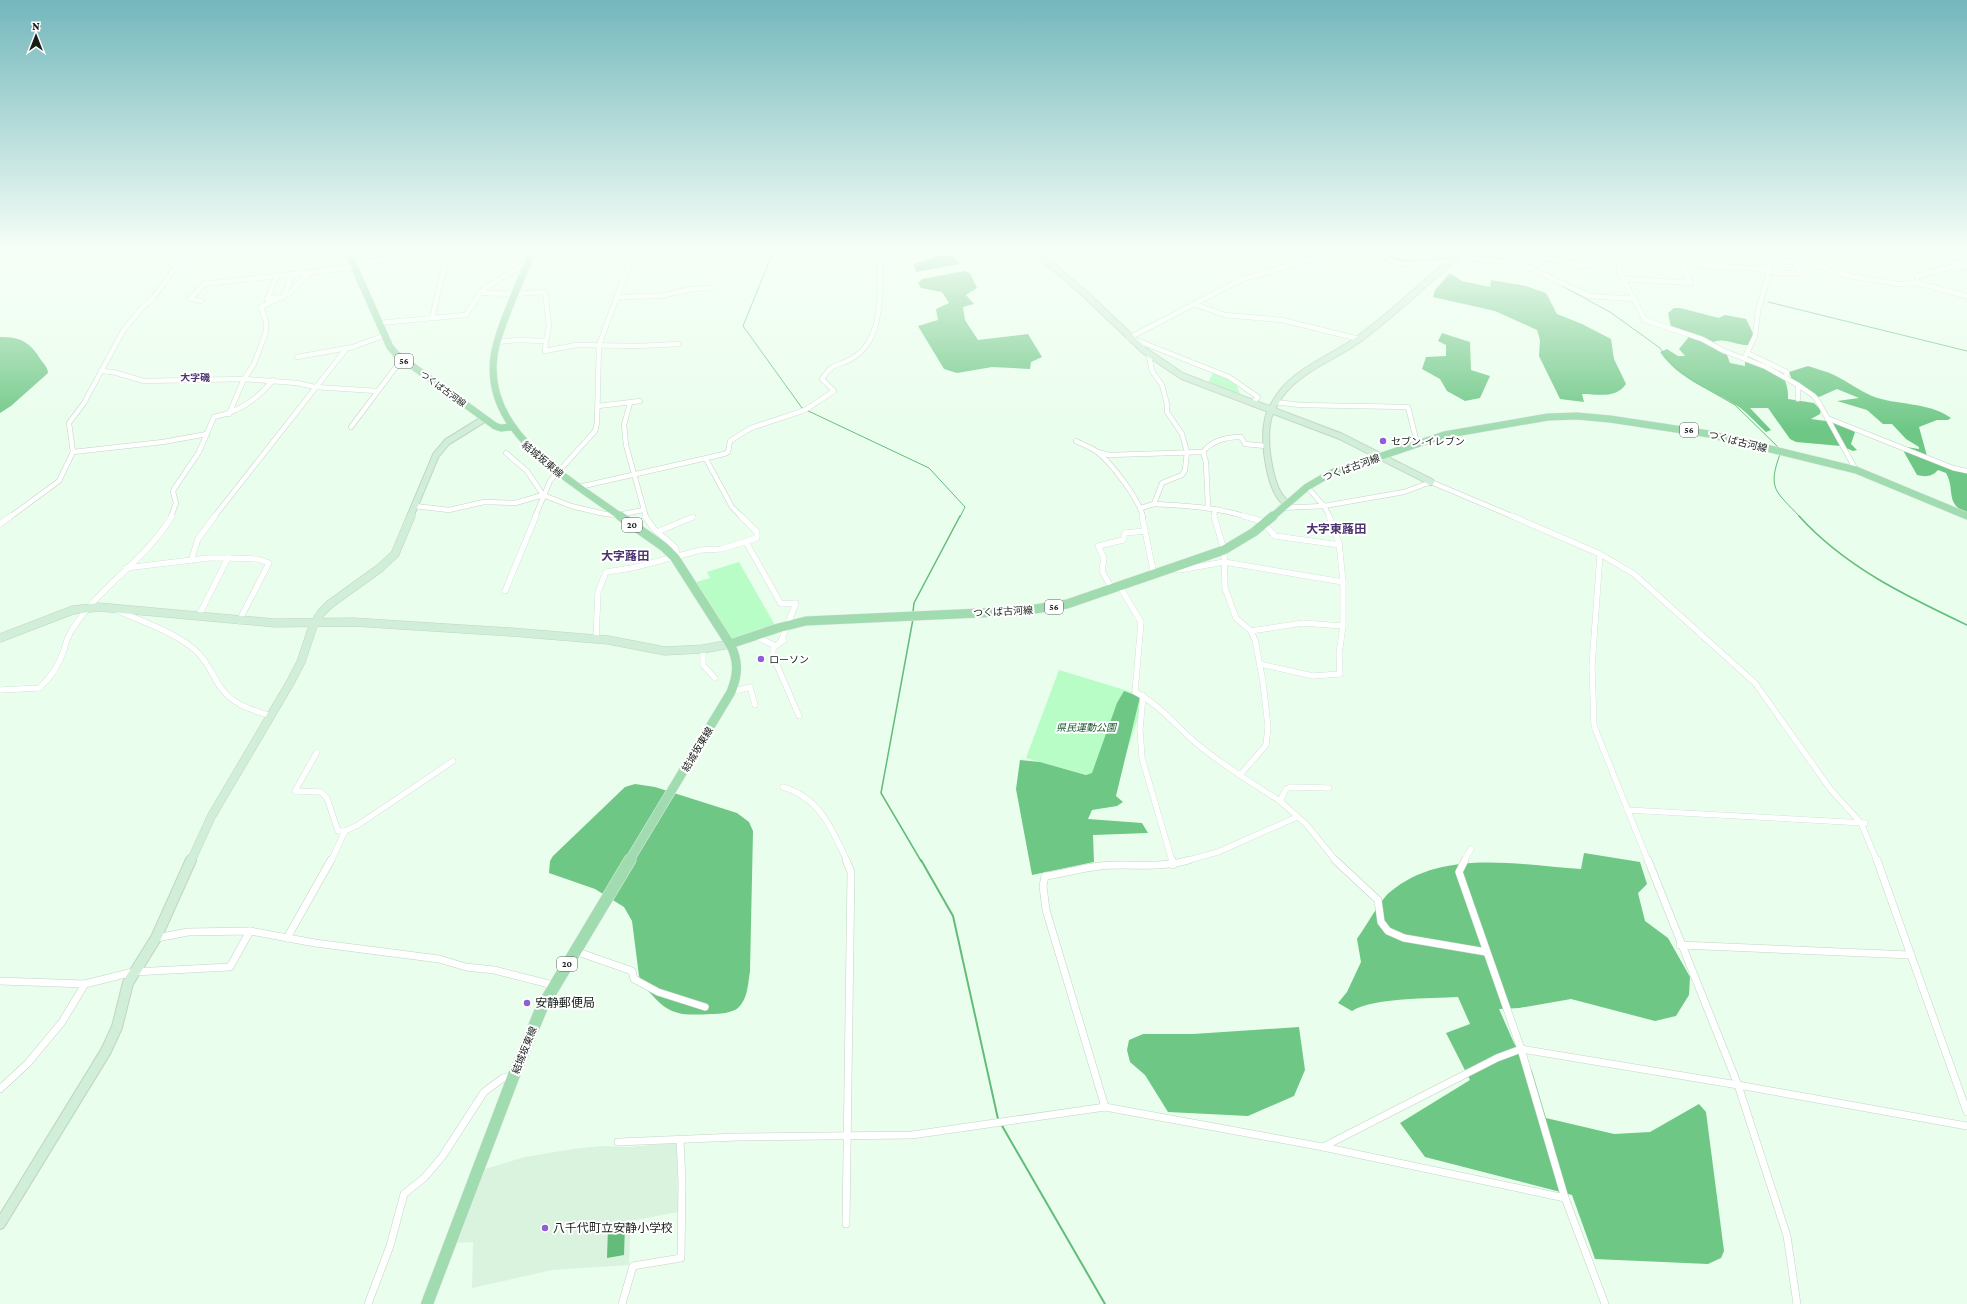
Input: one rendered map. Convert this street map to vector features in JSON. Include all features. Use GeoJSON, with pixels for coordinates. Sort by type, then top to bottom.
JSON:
{"type":"FeatureCollection","features":[{"type":"Feature","properties":{"kind":"main road","name":"つくば古河線"},"geometry":{"type":"LineString","coordinates":[[373,309],[390,347],[402,359],[484,419],[498,427],[511,427]]}},
{"type":"Feature","properties":{"kind":"main road","name":"結城坂東線"},"geometry":{"type":"LineString","coordinates":[[427,1304],[534,1025],[554,985],[731,692],[736,678],[738,665],[730,644],[676,557],[557,472],[529,449],[511,427],[500,408],[494,386],[493,362],[497,342],[509,309]]}},
{"type":"Feature","properties":{"kind":"main road","name":"つくば古河線"},"geometry":{"type":"LineString","coordinates":[[730,644],[788,625],[847,618],[1022,611],[1067,604],[1224,550],[1264,523],[1307,486],[1331,473],[1417,444],[1468,430],[1532,419],[1587,417],[1694,430],[1856,470],[1967,516]]}},
{"type":"Feature","properties":{"kind":"street"},"geometry":{"type":"LineString","coordinates":[[0,524],[59,481],[73,452],[69,423],[84,403],[123,331],[141,309]]}},
{"type":"Feature","properties":{"kind":"street"},"geometry":{"type":"LineString","coordinates":[[229,414],[244,379],[254,364],[266,332],[266,322],[262,309]]}},
{"type":"Feature","properties":{"kind":"street"},"geometry":{"type":"LineString","coordinates":[[432,318],[434,309]]}},
{"type":"Feature","properties":{"kind":"street"},"geometry":{"type":"LineString","coordinates":[[379,323],[466,315],[470,309]]}},
{"type":"Feature","properties":{"kind":"street"},"geometry":{"type":"LineString","coordinates":[[547,309],[549,326],[544,351],[576,345],[639,346],[678,344]]}},
{"type":"Feature","properties":{"kind":"street"},"geometry":{"type":"LineString","coordinates":[[505,591],[550,481],[585,444],[595,431],[598,406],[599,345],[613,309]]}},
{"type":"Feature","properties":{"kind":"street"},"geometry":{"type":"LineString","coordinates":[[579,487],[634,473],[706,459],[728,452],[730,442],[751,428],[805,410],[834,391],[823,380],[823,374],[834,364],[852,358],[872,339],[879,309]]}},
{"type":"Feature","properties":{"kind":"street"},"geometry":{"type":"LineString","coordinates":[[1099,309],[1149,356],[1182,376],[1340,436],[1431,482],[1582,545],[1600,554],[1634,574],[1755,682],[1831,790],[1863,823],[1967,1112]]}},
{"type":"Feature","properties":{"kind":"street"},"geometry":{"type":"LineString","coordinates":[[1129,338],[1185,309]]}},
{"type":"Feature","properties":{"kind":"street"},"geometry":{"type":"LineString","coordinates":[[1208,309],[1225,315],[1282,320],[1359,339]]}},
{"type":"Feature","properties":{"kind":"street"},"geometry":{"type":"LineString","coordinates":[[1394,309],[1359,339],[1296,380],[1275,402],[1271,409],[1266,427],[1266,446],[1276,488],[1283,506],[1324,506],[1352,503],[1413,491],[1431,482]]}},
{"type":"Feature","properties":{"kind":"street"},"geometry":{"type":"LineString","coordinates":[[1640,309],[1647,321],[1702,339],[1724,351],[1746,355],[1814,396],[1828,418],[1856,470]]}},
{"type":"Feature","properties":{"kind":"street"},"geometry":{"type":"LineString","coordinates":[[1746,355],[1755,336],[1759,309]]}},
{"type":"Feature","properties":{"kind":"street"},"geometry":{"type":"LineString","coordinates":[[297,358],[346,349],[385,335]]}},
{"type":"Feature","properties":{"kind":"street"},"geometry":{"type":"LineString","coordinates":[[1129,338],[1137,339],[1229,377],[1258,396],[1253,403]]}},
{"type":"Feature","properties":{"kind":"street"},"geometry":{"type":"LineString","coordinates":[[497,342],[529,340],[546,341]]}},
{"type":"Feature","properties":{"kind":"street"},"geometry":{"type":"LineString","coordinates":[[191,561],[198,539],[209,523],[346,349]]}},
{"type":"Feature","properties":{"kind":"street"},"geometry":{"type":"LineString","coordinates":[[1149,356],[1152,371],[1162,385],[1167,404],[1167,412],[1182,434],[1187,452],[1185,470],[1182,475],[1162,483],[1154,504]]}},
{"type":"Feature","properties":{"kind":"street"},"geometry":{"type":"LineString","coordinates":[[351,427],[402,359]]}},
{"type":"Feature","properties":{"kind":"street"},"geometry":{"type":"LineString","coordinates":[[101,371],[113,372],[144,381],[244,379],[273,380],[315,387],[377,391]]}},
{"type":"Feature","properties":{"kind":"street"},"geometry":{"type":"LineString","coordinates":[[0,690],[40,688],[42,686],[63,652],[66,639],[89,608],[126,568],[150,547],[173,514],[176,496],[173,492],[174,487],[187,472],[207,434],[214,417],[229,414],[261,395],[273,380]]}},
{"type":"Feature","properties":{"kind":"street"},"geometry":{"type":"LineString","coordinates":[[1798,385],[1798,399]]}},
{"type":"Feature","properties":{"kind":"street"},"geometry":{"type":"LineString","coordinates":[[598,406],[630,403],[640,400]]}},
{"type":"Feature","properties":{"kind":"street"},"geometry":{"type":"LineString","coordinates":[[1275,402],[1408,407],[1415,430],[1417,444]]}},
{"type":"Feature","properties":{"kind":"street"},"geometry":{"type":"LineString","coordinates":[[630,403],[624,425],[626,445],[644,514],[657,532],[675,546],[676,557]]}},
{"type":"Feature","properties":{"kind":"street"},"geometry":{"type":"LineString","coordinates":[[1828,418],[1953,468],[1967,471]]}},
{"type":"Feature","properties":{"kind":"street"},"geometry":{"type":"LineString","coordinates":[[0,1224],[106,1051],[117,1028],[128,983],[133,972],[149,951],[156,938],[212,816],[301,662],[315,622],[330,604],[395,554],[440,448],[484,419]]}},
{"type":"Feature","properties":{"kind":"street"},"geometry":{"type":"LineString","coordinates":[[73,452],[163,442],[207,434]]}},
{"type":"Feature","properties":{"kind":"street"},"geometry":{"type":"LineString","coordinates":[[1203,452],[1207,446],[1217,441],[1236,437],[1241,437],[1245,444],[1266,446]]}},
{"type":"Feature","properties":{"kind":"street"},"geometry":{"type":"LineString","coordinates":[[1076,441],[1108,455],[1203,452]]}},
{"type":"Feature","properties":{"kind":"street"},"geometry":{"type":"LineString","coordinates":[[1096,451],[1126,483],[1135,501],[1141,508],[1154,575]]}},
{"type":"Feature","properties":{"kind":"street"},"geometry":{"type":"LineString","coordinates":[[1203,452],[1206,462],[1208,508]]}},
{"type":"Feature","properties":{"kind":"street"},"geometry":{"type":"LineString","coordinates":[[506,454],[527,471],[543,495]]}},
{"type":"Feature","properties":{"kind":"street"},"geometry":{"type":"LineString","coordinates":[[596,639],[598,592],[606,572],[632,568],[697,550],[721,549],[757,538],[757,532],[732,507],[706,459]]}},
{"type":"Feature","properties":{"kind":"street"},"geometry":{"type":"LineString","coordinates":[[1260,664],[1313,676],[1340,674],[1339,654],[1343,626],[1343,582],[1340,545],[1336,527],[1324,506],[1307,486]]}},
{"type":"Feature","properties":{"kind":"street"},"geometry":{"type":"LineString","coordinates":[[415,506],[449,510],[484,502],[515,503],[543,495],[587,510],[618,515],[643,510]]}},
{"type":"Feature","properties":{"kind":"street"},"geometry":{"type":"LineString","coordinates":[[1141,508],[1154,504],[1216,509],[1264,523],[1275,536],[1340,545]]}},
{"type":"Feature","properties":{"kind":"street"},"geometry":{"type":"LineString","coordinates":[[1216,509],[1214,515],[1224,550],[1225,588],[1236,618],[1251,631],[1260,664],[1268,727],[1268,740],[1262,751],[1250,762],[1240,775]]}},
{"type":"Feature","properties":{"kind":"street"},"geometry":{"type":"LineString","coordinates":[[657,532],[693,517]]}},
{"type":"Feature","properties":{"kind":"street"},"geometry":{"type":"LineString","coordinates":[[1145,532],[1125,533],[1123,540],[1098,546],[1104,558],[1102,571],[1141,622],[1135,692],[1143,695],[1165,713],[1188,737],[1240,775],[1280,801],[1298,817],[1314,833],[1337,862],[1378,900],[1381,922],[1391,933],[1404,938],[1486,952]]}},
{"type":"Feature","properties":{"kind":"street"},"geometry":{"type":"LineString","coordinates":[[746,542],[779,602],[782,604],[796,604],[784,640],[773,648],[773,656],[795,710],[799,716]]}},
{"type":"Feature","properties":{"kind":"street"},"geometry":{"type":"LineString","coordinates":[[1600,554],[1592,666],[1594,726],[1680,944],[1738,1084],[1787,1236],[1797,1304]]}},
{"type":"Feature","properties":{"kind":"street"},"geometry":{"type":"LineString","coordinates":[[198,617],[228,558]]}},
{"type":"Feature","properties":{"kind":"street"},"geometry":{"type":"LineString","coordinates":[[126,568],[228,558],[257,559],[269,563],[239,621]]}},
{"type":"Feature","properties":{"kind":"street"},"geometry":{"type":"LineString","coordinates":[[1173,568],[1179,570],[1224,562],[1343,582]]}},
{"type":"Feature","properties":{"kind":"street"},"geometry":{"type":"LineString","coordinates":[[0,638],[64,613],[89,608],[110,608],[239,621],[275,623],[353,622],[596,639],[665,651],[703,649],[730,644]]}},
{"type":"Feature","properties":{"kind":"street"},"geometry":{"type":"LineString","coordinates":[[110,608],[159,628],[187,644],[201,656],[222,689],[238,704],[271,716]]}},
{"type":"Feature","properties":{"kind":"street"},"geometry":{"type":"LineString","coordinates":[[1251,631],[1302,623],[1343,626]]}},
{"type":"Feature","properties":{"kind":"street"},"geometry":{"type":"LineString","coordinates":[[754,636],[776,646]]}},
{"type":"Feature","properties":{"kind":"street"},"geometry":{"type":"LineString","coordinates":[[703,649],[703,665],[715,678]]}},
{"type":"Feature","properties":{"kind":"street"},"geometry":{"type":"LineString","coordinates":[[731,692],[750,687],[755,705]]}},
{"type":"Feature","properties":{"kind":"street"},"geometry":{"type":"LineString","coordinates":[[1143,695],[1140,729],[1142,758],[1173,865]]}},
{"type":"Feature","properties":{"kind":"street"},"geometry":{"type":"LineString","coordinates":[[317,752],[295,791],[321,792],[327,798],[338,831],[345,831]]}},
{"type":"Feature","properties":{"kind":"street"},"geometry":{"type":"LineString","coordinates":[[287,938],[327,870],[345,831],[453,761]]}},
{"type":"Feature","properties":{"kind":"street"},"geometry":{"type":"LineString","coordinates":[[783,787],[800,794],[814,805],[843,852],[851,872],[846,1224]]}},
{"type":"Feature","properties":{"kind":"street"},"geometry":{"type":"LineString","coordinates":[[1280,801],[1286,789],[1291,787],[1329,788]]}},
{"type":"Feature","properties":{"kind":"street"},"geometry":{"type":"LineString","coordinates":[[1627,810],[1863,823]]}},
{"type":"Feature","properties":{"kind":"street"},"geometry":{"type":"LineString","coordinates":[[1105,1107],[1046,910],[1043,886],[1045,876],[1064,874],[1098,866],[1173,865],[1218,852],[1298,817]]}},
{"type":"Feature","properties":{"kind":"street"},"geometry":{"type":"LineString","coordinates":[[1471,849],[1459,872],[1521,1049],[1565,1198],[1605,1304]]}},
{"type":"Feature","properties":{"kind":"street"},"geometry":{"type":"LineString","coordinates":[[156,938],[188,932],[250,931],[287,938],[440,958],[466,967],[494,970],[554,985]]}},
{"type":"Feature","properties":{"kind":"street"},"geometry":{"type":"LineString","coordinates":[[0,981],[39,981],[85,984],[133,972],[230,967],[250,931]]}},
{"type":"Feature","properties":{"kind":"street"},"geometry":{"type":"LineString","coordinates":[[1680,944],[1910,955]]}},
{"type":"Feature","properties":{"kind":"street"},"geometry":{"type":"LineString","coordinates":[[575,951],[632,971],[634,979],[658,992],[705,1007]]}},
{"type":"Feature","properties":{"kind":"street"},"geometry":{"type":"LineString","coordinates":[[0,1089],[28,1063],[62,1022],[85,984]]}},
{"type":"Feature","properties":{"kind":"street"},"geometry":{"type":"LineString","coordinates":[[1323,1147],[1490,1062],[1521,1049],[1738,1084],[1967,1126]]}},
{"type":"Feature","properties":{"kind":"street"},"geometry":{"type":"LineString","coordinates":[[368,1304],[390,1246],[404,1194],[415,1187],[446,1151],[465,1119],[490,1087],[498,1080],[514,1074]]}},
{"type":"Feature","properties":{"kind":"street"},"geometry":{"type":"LineString","coordinates":[[618,1142],[651,1142],[737,1137],[848,1137],[912,1135],[1105,1107],[1323,1147],[1565,1198]]}},
{"type":"Feature","properties":{"kind":"street"},"geometry":{"type":"LineString","coordinates":[[622,1304],[634,1266],[682,1258],[682,1182],[680,1140]]}},
{"type":"Feature","properties":{"kind":"shaded area"},"geometry":{"type":"Polygon","coordinates":[[[936,309],[963,309],[965,320],[978,340],[1028,334],[1042,357],[1031,362],[1030,369],[992,367],[957,373],[944,369],[918,326],[938,320],[936,309]]]}},
{"type":"Feature","properties":{"kind":"shaded area"},"geometry":{"type":"Polygon","coordinates":[[[1485,309],[1554,309],[1557,314],[1582,324],[1611,339],[1614,359],[1626,384],[1622,389],[1612,394],[1582,394],[1584,402],[1560,399],[1539,356],[1540,340],[1537,330],[1495,311],[1485,309]]]}},
{"type":"Feature","properties":{"kind":"shaded area"},"geometry":{"type":"Polygon","coordinates":[[[1673,309],[1683,309],[1719,318],[1725,315],[1746,319],[1753,333],[1754,344],[1743,345],[1721,340],[1710,344],[1727,355],[1730,363],[1745,366],[1745,359],[1763,363],[1777,370],[1782,375],[1788,389],[1788,399],[1814,403],[1821,410],[1820,414],[1811,419],[1833,422],[1855,432],[1851,444],[1857,450],[1853,451],[1841,446],[1796,442],[1790,439],[1768,408],[1750,408],[1771,430],[1766,432],[1736,405],[1685,377],[1668,362],[1660,352],[1667,349],[1678,356],[1685,356],[1679,349],[1688,338],[1687,333],[1671,327],[1668,313],[1673,309]]]}},
{"type":"Feature","properties":{"kind":"shaded area"},"geometry":{"type":"Polygon","coordinates":[[[1442,333],[1470,342],[1471,370],[1490,376],[1480,398],[1465,401],[1447,391],[1440,379],[1422,369],[1426,357],[1446,356],[1446,345],[1438,341],[1442,333]]]}},
{"type":"Feature","properties":{"kind":"shaded area"},"geometry":{"type":"Polygon","coordinates":[[[0,337],[14,338],[29,345],[46,366],[48,373],[11,406],[0,413],[0,337]]]}},
{"type":"Feature","properties":{"kind":"shaded area"},"geometry":{"type":"Polygon","coordinates":[[[1808,366],[1828,372],[1872,396],[1922,406],[1951,418],[1948,420],[1937,420],[1919,427],[1927,456],[1967,473],[1967,514],[1955,505],[1949,479],[1946,473],[1938,470],[1928,476],[1917,475],[1904,452],[1906,447],[1919,449],[1919,447],[1906,439],[1892,424],[1883,424],[1867,410],[1837,401],[1859,398],[1837,389],[1819,397],[1792,380],[1789,372],[1808,366]]]}},
{"type":"Feature","properties":{"kind":"shaded area"},"geometry":{"type":"Polygon","coordinates":[[[1124,691],[1140,697],[1116,796],[1123,802],[1117,806],[1092,810],[1088,819],[1142,823],[1148,833],[1093,835],[1094,862],[1032,875],[1016,789],[1020,760],[1040,762],[1086,775],[1092,773],[1117,703],[1124,691]]]}},
{"type":"Feature","properties":{"kind":"shaded area"},"geometry":{"type":"Polygon","coordinates":[[[635,784],[655,787],[737,813],[749,822],[753,831],[750,971],[744,1000],[738,1008],[732,1011],[718,1014],[694,1015],[679,1013],[666,1008],[643,984],[639,976],[632,921],[624,907],[595,889],[549,873],[550,861],[553,856],[625,787],[635,784]]]}},
{"type":"Feature","properties":{"kind":"shaded area"},"geometry":{"type":"Polygon","coordinates":[[[1584,853],[1640,862],[1647,884],[1638,893],[1645,921],[1668,938],[1690,977],[1689,995],[1676,1016],[1655,1021],[1571,999],[1519,1008],[1499,1009],[1514,1043],[1532,1071],[1546,1118],[1614,1134],[1650,1132],[1699,1104],[1706,1112],[1724,1251],[1721,1258],[1708,1264],[1595,1259],[1572,1195],[1425,1157],[1400,1123],[1470,1080],[1446,1033],[1470,1024],[1458,997],[1388,1001],[1362,1006],[1352,1011],[1338,1003],[1347,992],[1361,962],[1357,939],[1386,896],[1411,878],[1433,869],[1457,864],[1482,862],[1581,869],[1584,853]]]}},
{"type":"Feature","properties":{"kind":"shaded area"},"geometry":{"type":"Polygon","coordinates":[[[1299,1027],[1305,1070],[1294,1096],[1248,1116],[1168,1112],[1145,1075],[1130,1062],[1127,1050],[1129,1040],[1143,1034],[1193,1034],[1299,1027]]]}},
{"type":"Feature","properties":{"kind":"shaded area"},"geometry":{"type":"Polygon","coordinates":[[[677,1143],[678,1212],[631,1221],[629,1265],[552,1270],[472,1288],[473,1242],[457,1243],[485,1169],[525,1157],[573,1149],[601,1146],[628,1147],[677,1143]]]}},
{"type":"Feature","properties":{"kind":"shaded area"},"geometry":{"type":"Polygon","coordinates":[[[625,1225],[624,1255],[607,1258],[608,1228],[625,1225]]]}},
{"type":"Feature","properties":{"kind":"green space"},"geometry":{"type":"Polygon","coordinates":[[[1213,373],[1220,374],[1235,381],[1240,394],[1208,383],[1213,373]]]}},
{"type":"Feature","properties":{"kind":"green space"},"geometry":{"type":"Polygon","coordinates":[[[739,562],[776,627],[732,638],[696,582],[710,578],[707,572],[739,562]]]}},
{"type":"Feature","properties":{"kind":"green space","name":"県民運動公園"},"geometry":{"type":"Polygon","coordinates":[[[1059,670],[1141,695],[1139,715],[1116,783],[1026,758],[1059,670]]]}},
{"type":"Feature","properties":{"kind":"waterway"},"geometry":{"type":"LineString","coordinates":[[750,309],[743,326],[802,408],[929,468],[965,507],[960,517]]}},
{"type":"Feature","properties":{"kind":"waterway"},"geometry":{"type":"LineString","coordinates":[[1604,309],[1660,348],[1671,364],[1693,381],[1735,405],[1778,447]]}},
{"type":"Feature","properties":{"kind":"waterway"},"geometry":{"type":"LineString","coordinates":[[1796,309],[1967,351]]}},
{"type":"Feature","properties":{"kind":"waterway"},"geometry":{"type":"LineString","coordinates":[[1780,454],[1774,475],[1774,483],[1780,495],[1800,517]]}},
{"type":"Feature","properties":{"kind":"waterway"},"geometry":{"type":"LineString","coordinates":[[913,612],[914,603],[960,516]]}},
{"type":"Feature","properties":{"kind":"waterway"},"geometry":{"type":"LineString","coordinates":[[1800,517],[1836,550],[1877,579],[1921,603],[1967,625]]}},
{"type":"Feature","properties":{"kind":"waterway"},"geometry":{"type":"LineString","coordinates":[[913,619],[881,793],[921,861]]}},
{"type":"Feature","properties":{"kind":"waterway"},"geometry":{"type":"LineString","coordinates":[[921,860],[953,916],[998,1119]]}},
{"type":"Feature","properties":{"kind":"waterway"},"geometry":{"type":"LineString","coordinates":[[1001,1124],[1105,1304]]}},
{"type":"Feature","properties":{"kind":"place","name":"セブン-イレブン"},"geometry":{"type":"Point","coordinates":[1383,441]}},
{"type":"Feature","properties":{"kind":"place","name":"ローソン"},"geometry":{"type":"Point","coordinates":[761,659]}},
{"type":"Feature","properties":{"kind":"place","name":"安静郵便局"},"geometry":{"type":"Point","coordinates":[527,1003]}},
{"type":"Feature","properties":{"kind":"place","name":"八千代町立安静小学校"},"geometry":{"type":"Point","coordinates":[545,1228]}},
{"type":"Feature","properties":{"kind":"district","name":"大字磯"},"geometry":{"type":"Point","coordinates":[195,377]}},
{"type":"Feature","properties":{"kind":"district","name":"大字東蕗田"},"geometry":{"type":"Point","coordinates":[1336,529]}},
{"type":"Feature","properties":{"kind":"district","name":"大字蕗田"},"geometry":{"type":"Point","coordinates":[625,556]}}]}
